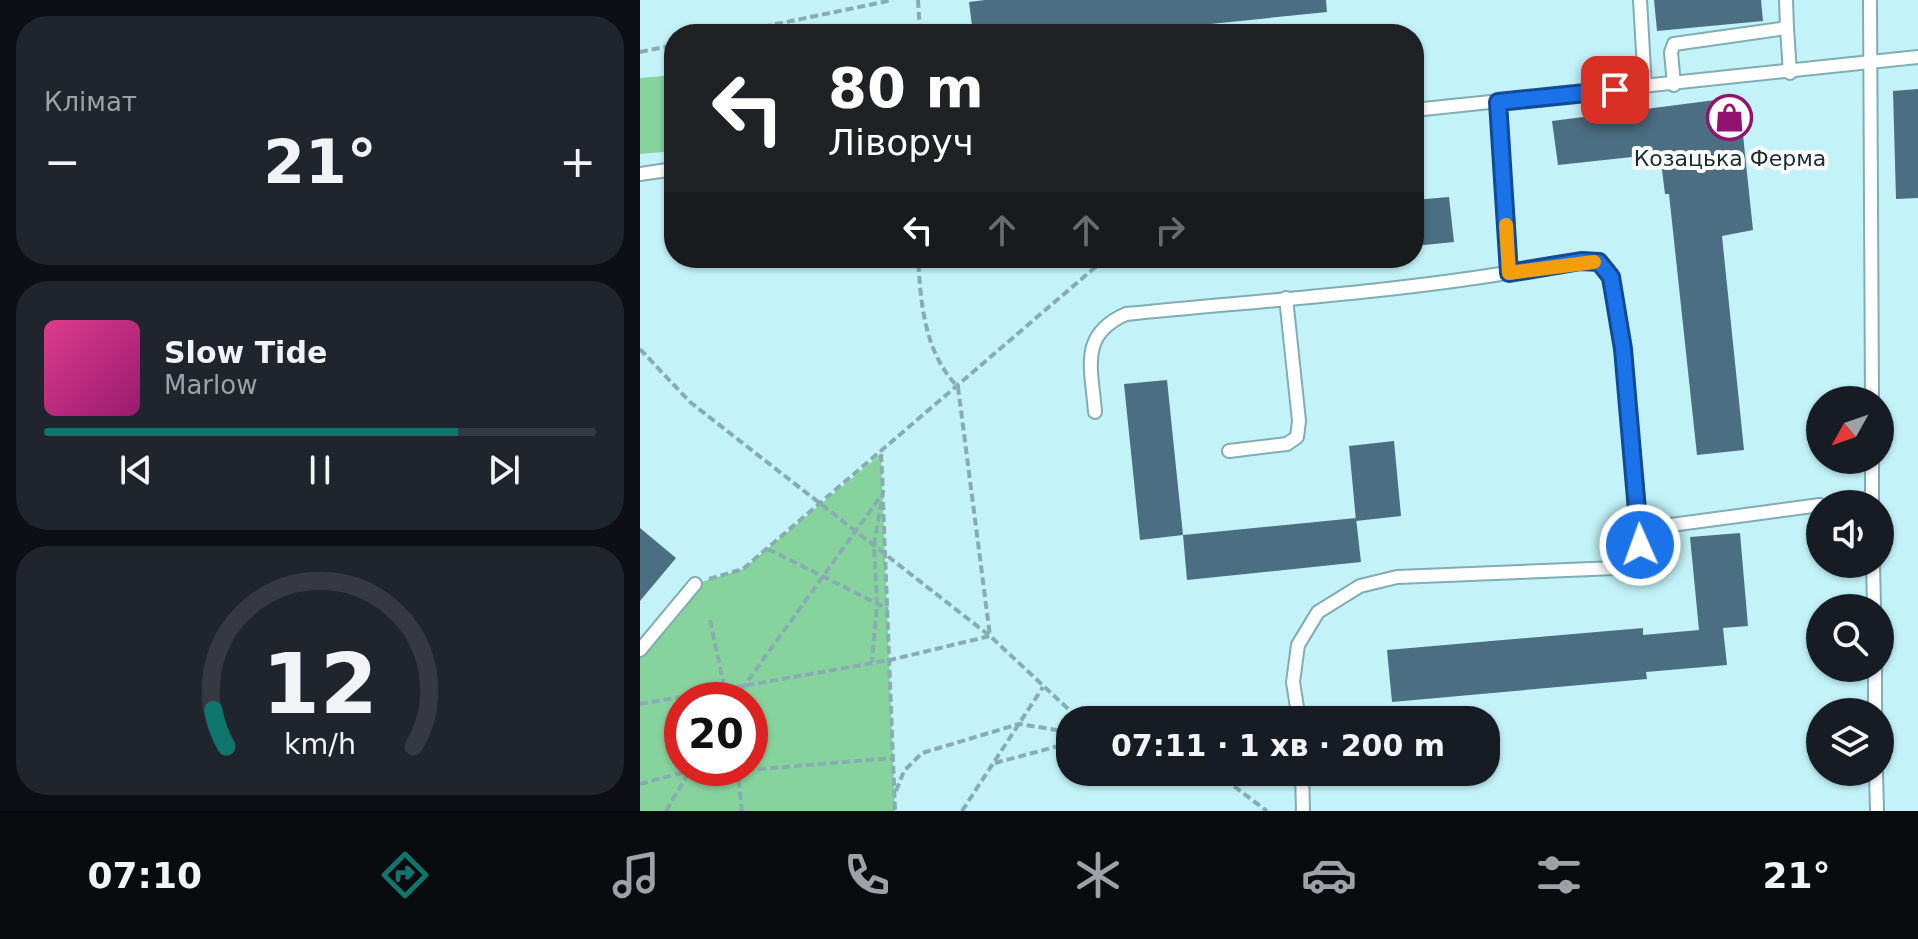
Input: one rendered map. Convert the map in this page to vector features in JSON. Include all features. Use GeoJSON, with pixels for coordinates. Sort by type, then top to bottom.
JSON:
{"type":"FeatureCollection","features":[{"type":"Feature","properties":{"kind":"lane"},"geometry":{"type":"LineString","coordinates":[[1640,0],[1645,87]]}},
{"type":"Feature","properties":{"kind":"lane"},"geometry":{"type":"LineString","coordinates":[[1786,0],[1790,73]]}},
{"type":"Feature","properties":{"kind":"lane"},"geometry":{"type":"LineString","coordinates":[[1870,0],[1872,386]]}},
{"type":"Feature","properties":{"kind":"lane"},"geometry":{"type":"LineString","coordinates":[[1674,85],[1671,49],[1674,44],[1787,28]]}},
{"type":"Feature","properties":{"kind":"lane"},"geometry":{"type":"LineString","coordinates":[[1424,109],[1790,73],[1918,57]]}},
{"type":"Feature","properties":{"kind":"lane"},"geometry":{"type":"LineString","coordinates":[[1498,102],[1509,273]]}},
{"type":"Feature","properties":{"kind":"lane"},"geometry":{"type":"LineString","coordinates":[[640,174],[664,170]]}},
{"type":"Feature","properties":{"kind":"lane"},"geometry":{"type":"LineString","coordinates":[[1095,412],[1090,347],[1105,325],[1126,314],[1509,273],[1581,261],[1599,262],[1607,269],[1623,349],[1641,529],[1635,556],[1616,568],[1397,577],[1379,580],[1340,597],[1318,612],[1298,645],[1293,682],[1297,706]]}},
{"type":"Feature","properties":{"kind":"lane"},"geometry":{"type":"LineString","coordinates":[[1229,451],[1287,444],[1297,437],[1299,410],[1286,298]]}},
{"type":"Feature","properties":{"kind":"lane"},"geometry":{"type":"LineString","coordinates":[[1641,529],[1806,507]]}},
{"type":"Feature","properties":{"kind":"lane"},"geometry":{"type":"LineString","coordinates":[[640,650],[695,584]]}},
{"type":"Feature","properties":{"kind":"lane"},"geometry":{"type":"LineString","coordinates":[[1302,786],[1303,811]]}},
{"type":"Feature","properties":{"kind":"lane"},"geometry":{"type":"LineString","coordinates":[[1876,786],[1877,811]]}},
{"type":"Feature","properties":{"kind":"path"},"geometry":{"type":"LineString","coordinates":[[777,24],[893,0]]}},
{"type":"Feature","properties":{"kind":"path"},"geometry":{"type":"LineString","coordinates":[[918,0],[919,24]]}},
{"type":"Feature","properties":{"kind":"path"},"geometry":{"type":"LineString","coordinates":[[640,52],[664,47]]}},
{"type":"Feature","properties":{"kind":"path"},"geometry":{"type":"LineString","coordinates":[[919,268],[923,322],[947,375],[958,387],[990,636]]}},
{"type":"Feature","properties":{"kind":"path"},"geometry":{"type":"LineString","coordinates":[[695,584],[743,569],[881,454],[1095,268]]}},
{"type":"Feature","properties":{"kind":"path"},"geometry":{"type":"LineString","coordinates":[[640,349],[690,402],[990,636],[1064,706]]}},
{"type":"Feature","properties":{"kind":"path"},"geometry":{"type":"LineString","coordinates":[[881,454],[895,811]]}},
{"type":"Feature","properties":{"kind":"path"},"geometry":{"type":"LineString","coordinates":[[746,682],[883,493]]}},
{"type":"Feature","properties":{"kind":"path"},"geometry":{"type":"LineString","coordinates":[[872,663],[877,604],[874,545],[883,493]]}},
{"type":"Feature","properties":{"kind":"path"},"geometry":{"type":"LineString","coordinates":[[767,548],[888,609]]}},
{"type":"Feature","properties":{"kind":"path"},"geometry":{"type":"LineString","coordinates":[[710,620],[723,682]]}},
{"type":"Feature","properties":{"kind":"path"},"geometry":{"type":"LineString","coordinates":[[768,683],[890,660],[990,636]]}},
{"type":"Feature","properties":{"kind":"path"},"geometry":{"type":"LineString","coordinates":[[962,811],[1043,687]]}},
{"type":"Feature","properties":{"kind":"path"},"geometry":{"type":"LineString","coordinates":[[640,704],[664,700]]}},
{"type":"Feature","properties":{"kind":"path"},"geometry":{"type":"LineString","coordinates":[[895,794],[904,771],[922,753],[1019,724],[1056,730]]}},
{"type":"Feature","properties":{"kind":"path"},"geometry":{"type":"LineString","coordinates":[[993,763],[1056,747]]}},
{"type":"Feature","properties":{"kind":"path"},"geometry":{"type":"LineString","coordinates":[[768,768],[893,758]]}},
{"type":"Feature","properties":{"kind":"path"},"geometry":{"type":"LineString","coordinates":[[640,784],[664,777]]}},
{"type":"Feature","properties":{"kind":"path"},"geometry":{"type":"LineString","coordinates":[[666,811],[680,786]]}},
{"type":"Feature","properties":{"kind":"path"},"geometry":{"type":"LineString","coordinates":[[739,786],[742,811]]}},
{"type":"Feature","properties":{"kind":"path"},"geometry":{"type":"LineString","coordinates":[[1234,786],[1267,811]]}},
{"type":"Feature","properties":{"kind":"green space"},"geometry":{"type":"Polygon","coordinates":[[[664,76],[664,152],[640,154],[640,78],[664,76]]]}},
{"type":"Feature","properties":{"kind":"green space"},"geometry":{"type":"Polygon","coordinates":[[[881,454],[895,811],[640,811],[640,650],[695,584],[743,569],[881,454]]]}},
{"type":"Feature","properties":{"kind":"building"},"geometry":{"type":"Polygon","coordinates":[[[1326,0],[1327,12],[1210,24],[972,24],[969,2],[1326,0]]]}},
{"type":"Feature","properties":{"kind":"building"},"geometry":{"type":"Polygon","coordinates":[[[1654,0],[1761,0],[1763,21],[1657,31],[1654,0]]]}},
{"type":"Feature","properties":{"kind":"building"},"geometry":{"type":"Polygon","coordinates":[[[1918,89],[1918,198],[1896,199],[1893,91],[1918,89]]]}},
{"type":"Feature","properties":{"kind":"building"},"geometry":{"type":"Polygon","coordinates":[[[1739,97],[1753,230],[1722,236],[1744,450],[1697,455],[1669,194],[1665,194],[1660,154],[1558,165],[1552,121],[1739,97]]]}},
{"type":"Feature","properties":{"kind":"building"},"geometry":{"type":"Polygon","coordinates":[[[1449,197],[1454,242],[1424,245],[1424,199],[1449,197]]]}},
{"type":"Feature","properties":{"kind":"building"},"geometry":{"type":"Polygon","coordinates":[[[1167,380],[1183,535],[1140,540],[1124,384],[1167,380]]]}},
{"type":"Feature","properties":{"kind":"building"},"geometry":{"type":"Polygon","coordinates":[[[1394,441],[1401,516],[1356,521],[1349,446],[1394,441]]]}},
{"type":"Feature","properties":{"kind":"building"},"geometry":{"type":"Polygon","coordinates":[[[1356,518],[1361,562],[1187,580],[1183,535],[1356,518]]]}},
{"type":"Feature","properties":{"kind":"building"},"geometry":{"type":"Polygon","coordinates":[[[640,528],[676,558],[640,601],[640,528]]]}},
{"type":"Feature","properties":{"kind":"building"},"geometry":{"type":"Polygon","coordinates":[[[1740,533],[1748,626],[1723,628],[1727,665],[1646,672],[1647,679],[1392,702],[1387,650],[1643,628],[1643,635],[1699,630],[1690,537],[1740,533]]]}},
{"type":"Feature","properties":{"kind":"slow traffic"},"geometry":{"type":"LineString","coordinates":[[1506,225],[1509,273],[1581,261],[1594,262]]}},
{"type":"Feature","properties":{"kind":"place","name":"Козацька Ферма"},"geometry":{"type":"Point","coordinates":[1730,117]}},
{"type":"Feature","properties":{"kind":"route"},"geometry":{"type":"LineString","coordinates":[[1615,90],[1498,102],[1509,273],[1581,261],[1599,262],[1611,277],[1623,349],[1640,545]]}}]}
